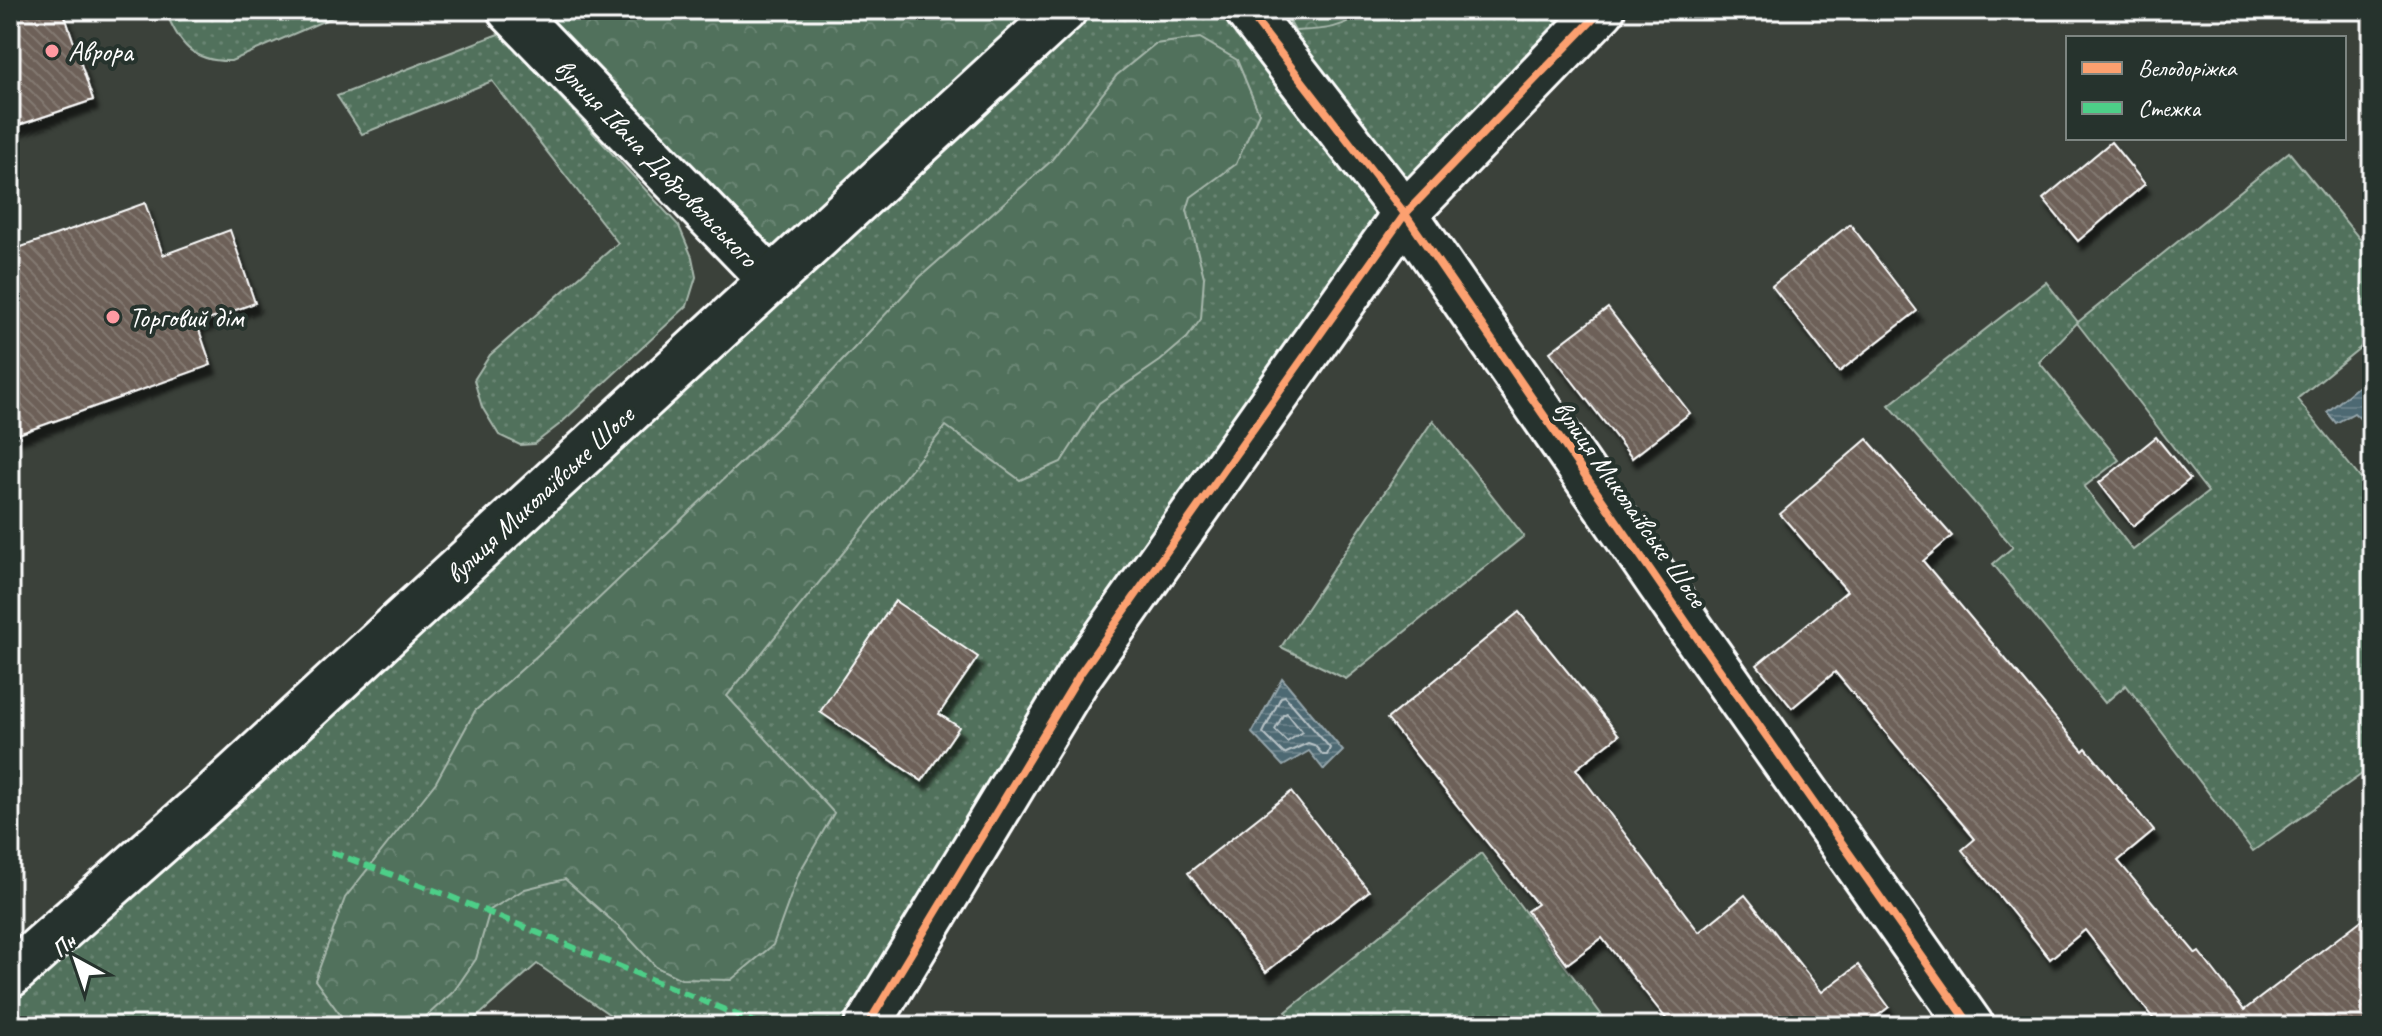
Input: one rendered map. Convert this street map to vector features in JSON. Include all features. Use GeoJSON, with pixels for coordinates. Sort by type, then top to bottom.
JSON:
{"type":"FeatureCollection","features":[{"type":"Feature","properties":{"kind":"street","name":"вулиця Івана Добровольського"},"geometry":{"type":"LineString","coordinates":[[510,10],[771,280]]}},
{"type":"Feature","properties":{"kind":"street","name":"вулиця Миколаївське Шосе"},"geometry":{"type":"LineString","coordinates":[[10,975],[207,801],[1064,10]]}},
{"type":"Feature","properties":{"kind":"street","name":"вулиця Миколаївське Шосе"},"geometry":{"type":"LineString","coordinates":[[1247,10],[1405,214],[1691,629],[1971,1026]]}},
{"type":"Feature","properties":{"kind":"street"},"geometry":{"type":"LineString","coordinates":[[867,1026],[1080,674],[1405,214],[1602,10]]}},
{"type":"Feature","properties":{"kind":"green space"},"geometry":{"type":"Polygon","coordinates":[[[165,10],[349,10],[231,61],[206,58],[189,49],[165,10]]]}},
{"type":"Feature","properties":{"kind":"green space"},"geometry":{"type":"Polygon","coordinates":[[[510,10],[1064,10],[771,280],[510,10]]]}},
{"type":"Feature","properties":{"kind":"green space"},"geometry":{"type":"Polygon","coordinates":[[[1064,10],[1602,10],[1405,214],[867,1026],[626,1026],[537,964],[467,1026],[10,1026],[10,975],[1064,10]]]}},
{"type":"Feature","properties":{"kind":"green space"},"geometry":{"type":"Polygon","coordinates":[[[1283,10],[1361,10],[1340,25],[1295,31],[1283,10]]]}},
{"type":"Feature","properties":{"kind":"green space"},"geometry":{"type":"Polygon","coordinates":[[[501,33],[679,226],[692,257],[696,277],[687,306],[560,424],[534,444],[520,445],[499,435],[482,407],[474,380],[490,355],[618,243],[492,81],[362,134],[337,96],[501,33]]]}},
{"type":"Feature","properties":{"kind":"green space"},"geometry":{"type":"Polygon","coordinates":[[[1200,38],[1237,60],[1259,113],[1236,164],[1191,197],[1187,210],[1204,277],[1201,319],[1187,338],[1160,361],[1099,403],[1061,462],[1020,480],[946,426],[727,696],[834,813],[799,873],[773,945],[731,980],[681,979],[656,967],[619,927],[565,879],[525,889],[490,910],[476,959],[454,991],[419,1023],[406,1026],[347,1024],[315,980],[345,898],[436,782],[475,711],[566,630],[805,401],[920,277],[1050,162],[1117,75],[1155,44],[1200,38]]]}},
{"type":"Feature","properties":{"kind":"green space"},"geometry":{"type":"Polygon","coordinates":[[[2289,152],[2372,254],[2372,338],[2297,399],[2372,493],[2372,767],[2253,851],[2126,685],[2105,703],[1993,564],[2013,547],[1889,405],[2046,282],[2078,322],[2289,152]],[[2077,323],[2039,362],[2119,460],[2084,487],[2133,550],[2208,492],[2077,323]]]}},
{"type":"Feature","properties":{"kind":"green space"},"geometry":{"type":"Polygon","coordinates":[[[1433,420],[1524,536],[1346,679],[1281,647],[1433,420]]]}},
{"type":"Feature","properties":{"kind":"green space"},"geometry":{"type":"Polygon","coordinates":[[[1481,853],[1610,1026],[1297,1026],[1286,1012],[1481,853]]]}},
{"type":"Feature","properties":{"kind":"water"},"geometry":{"type":"Polygon","coordinates":[[[2372,375],[2372,418],[2363,421],[2354,413],[2336,423],[2327,412],[2372,375]]]}},
{"type":"Feature","properties":{"kind":"water"},"geometry":{"type":"Polygon","coordinates":[[[1282,678],[1343,751],[1324,770],[1309,751],[1283,766],[1252,733],[1282,678]]]}},
{"type":"Feature","properties":{"kind":"building"},"geometry":{"type":"Polygon","coordinates":[[[10,10],[63,10],[93,100],[10,128],[10,10]]]}},
{"type":"Feature","properties":{"kind":"building"},"geometry":{"type":"Polygon","coordinates":[[[2111,142],[2145,184],[2078,241],[2043,199],[2111,142]]]}},
{"type":"Feature","properties":{"kind":"building","name":"Торговий дім"},"geometry":{"type":"Polygon","coordinates":[[[145,203],[163,255],[230,230],[255,303],[197,324],[211,365],[10,437],[10,251],[145,203]]]}},
{"type":"Feature","properties":{"kind":"building"},"geometry":{"type":"Polygon","coordinates":[[[1850,224],[1917,311],[1839,372],[1772,286],[1850,224]]]}},
{"type":"Feature","properties":{"kind":"building"},"geometry":{"type":"Polygon","coordinates":[[[1608,308],[1690,413],[1632,458],[1550,352],[1608,308]]]}},
{"type":"Feature","properties":{"kind":"building"},"geometry":{"type":"Polygon","coordinates":[[[2156,437],[2190,479],[2133,526],[2099,483],[2156,437]]]}},
{"type":"Feature","properties":{"kind":"building"},"geometry":{"type":"Polygon","coordinates":[[[1867,439],[1952,536],[1923,561],[2154,831],[2118,861],[2196,954],[2199,952],[2244,1010],[2372,912],[2372,1026],[2159,1026],[2085,930],[2050,959],[1962,850],[1975,839],[1835,672],[1792,708],[1757,665],[1847,591],[1780,514],[1867,439]]]}},
{"type":"Feature","properties":{"kind":"building"},"geometry":{"type":"Polygon","coordinates":[[[895,601],[978,657],[939,714],[959,727],[922,781],[820,712],[895,601]]]}},
{"type":"Feature","properties":{"kind":"building"},"geometry":{"type":"Polygon","coordinates":[[[1519,612],[1619,735],[1576,769],[1699,932],[1745,895],[1822,992],[1858,965],[1889,1007],[1864,1026],[1672,1026],[1602,938],[1567,964],[1527,911],[1537,904],[1387,719],[1519,612]]]}},
{"type":"Feature","properties":{"kind":"building"},"geometry":{"type":"Polygon","coordinates":[[[1291,792],[1369,891],[1266,972],[1188,873],[1291,792]]]}},
{"type":"Feature","properties":{"kind":"marked path"},"geometry":{"type":"LineString","coordinates":[[331,852],[444,894],[764,1026]]}},
{"type":"Feature","properties":{"kind":"cycle path"},"geometry":{"type":"LineString","coordinates":[[1247,10],[1405,214],[1700,642],[1971,1026]]}},
{"type":"Feature","properties":{"kind":"cycle path"},"geometry":{"type":"LineString","coordinates":[[867,1026],[1080,674],[1405,214],[1602,10]]}},
{"type":"Feature","properties":{"kind":"place","name":"Аврора"},"geometry":{"type":"Point","coordinates":[52,51]}},
{"type":"Feature","properties":{"kind":"place","name":"Торговий дім"},"geometry":{"type":"Point","coordinates":[113,317]}}]}
